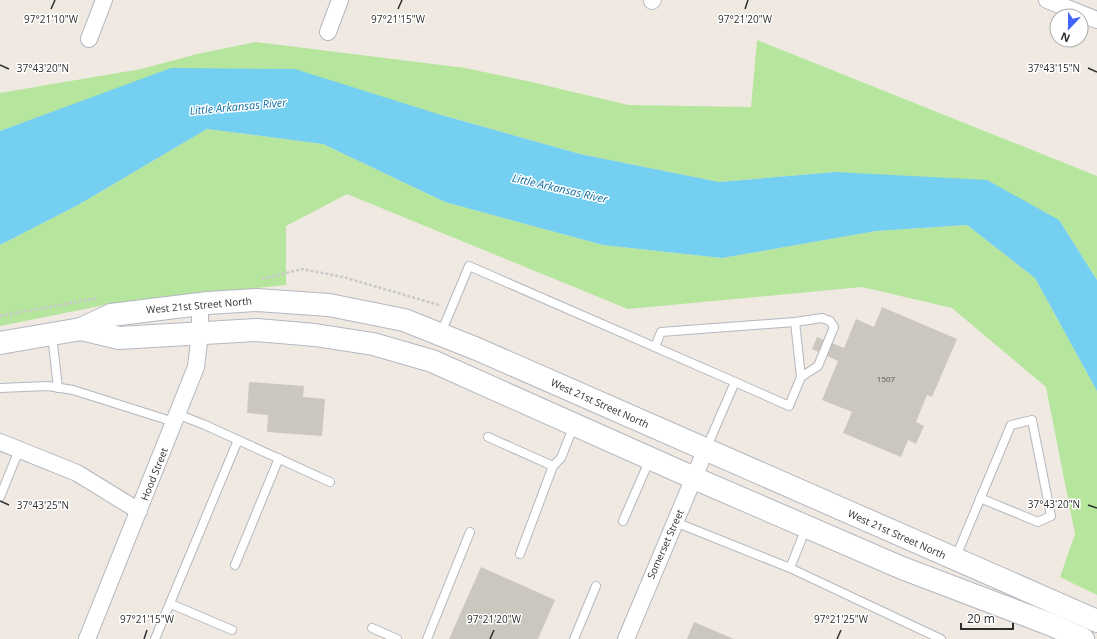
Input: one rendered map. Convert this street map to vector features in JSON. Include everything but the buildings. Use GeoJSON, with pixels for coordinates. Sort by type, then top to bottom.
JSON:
{"type":"FeatureCollection","features":[{"type":"Feature","properties":{"kind":"main road","name":"West 21st Street North"},"geometry":{"type":"LineString","coordinates":[[0,343],[81,329],[111,314],[200,304],[257,300],[329,305],[404,320],[441,333],[955,560],[1097,621]]}},
{"type":"Feature","properties":{"kind":"main road","name":"West 21st Street North"},"geometry":{"type":"LineString","coordinates":[[81,329],[119,338],[257,330],[315,335],[373,344],[432,361],[694,478],[902,568],[1052,625],[1083,639]]}},
{"type":"Feature","properties":{"kind":"street"},"geometry":{"type":"LineString","coordinates":[[89,39],[104,0]]}},
{"type":"Feature","properties":{"kind":"street"},"geometry":{"type":"LineString","coordinates":[[328,32],[340,0]]}},
{"type":"Feature","properties":{"kind":"street"},"geometry":{"type":"LineString","coordinates":[[1047,0],[1097,20]]}},
{"type":"Feature","properties":{"kind":"street","name":"Hood Street"},"geometry":{"type":"LineString","coordinates":[[87,639],[196,367],[200,333],[200,304]]}},
{"type":"Feature","properties":{"kind":"street"},"geometry":{"type":"LineString","coordinates":[[0,442],[77,473],[139,511]]}},
{"type":"Feature","properties":{"kind":"street","name":"Somerset Street"},"geometry":{"type":"LineString","coordinates":[[626,639],[706,450]]}},
{"type":"Feature","properties":{"kind":"lane"},"geometry":{"type":"LineString","coordinates":[[441,333],[469,266],[789,406],[801,377],[795,322]]}},
{"type":"Feature","properties":{"kind":"lane"},"geometry":{"type":"LineString","coordinates":[[655,347],[661,332],[795,322],[822,318],[830,321],[834,327],[818,366],[801,377]]}},
{"type":"Feature","properties":{"kind":"lane"},"geometry":{"type":"LineString","coordinates":[[52,334],[58,388]]}},
{"type":"Feature","properties":{"kind":"lane"},"geometry":{"type":"LineString","coordinates":[[706,450],[735,382]]}},
{"type":"Feature","properties":{"kind":"lane"},"geometry":{"type":"LineString","coordinates":[[0,388],[48,386],[99,397],[176,418],[238,440],[330,482]]}},
{"type":"Feature","properties":{"kind":"lane"},"geometry":{"type":"LineString","coordinates":[[955,560],[980,498],[1011,425],[1032,420],[1051,516],[1038,522],[980,498]]}},
{"type":"Feature","properties":{"kind":"lane"},"geometry":{"type":"LineString","coordinates":[[520,554],[553,466],[561,458],[574,424]]}},
{"type":"Feature","properties":{"kind":"lane"},"geometry":{"type":"LineString","coordinates":[[488,437],[553,466]]}},
{"type":"Feature","properties":{"kind":"lane"},"geometry":{"type":"LineString","coordinates":[[155,639],[238,440]]}},
{"type":"Feature","properties":{"kind":"lane"},"geometry":{"type":"LineString","coordinates":[[0,497],[19,450]]}},
{"type":"Feature","properties":{"kind":"lane"},"geometry":{"type":"LineString","coordinates":[[235,565],[279,458]]}},
{"type":"Feature","properties":{"kind":"lane"},"geometry":{"type":"LineString","coordinates":[[623,521],[651,458]]}},
{"type":"Feature","properties":{"kind":"lane"},"geometry":{"type":"LineString","coordinates":[[675,522],[790,568],[941,639]]}},
{"type":"Feature","properties":{"kind":"lane"},"geometry":{"type":"LineString","coordinates":[[790,568],[807,527]]}},
{"type":"Feature","properties":{"kind":"lane"},"geometry":{"type":"LineString","coordinates":[[427,639],[470,532]]}},
{"type":"Feature","properties":{"kind":"lane"},"geometry":{"type":"LineString","coordinates":[[574,639],[596,586]]}},
{"type":"Feature","properties":{"kind":"lane"},"geometry":{"type":"LineString","coordinates":[[170,604],[232,630]]}},
{"type":"Feature","properties":{"kind":"lane"},"geometry":{"type":"LineString","coordinates":[[372,628],[397,639]]}},
{"type":"Feature","properties":{"kind":"green space"},"geometry":{"type":"Polygon","coordinates":[[[757,40],[1097,176],[1097,280],[1059,220],[836,172],[719,182],[580,154],[438,114],[25,122],[0,131],[0,93],[141,69],[197,54],[256,42],[465,68],[628,105],[751,107],[757,40]]]}},
{"type":"Feature","properties":{"kind":"green space"},"geometry":{"type":"Polygon","coordinates":[[[207,129],[323,144],[445,202],[603,245],[722,258],[876,231],[967,225],[1035,278],[1097,391],[1097,595],[1060,577],[1075,534],[1046,387],[952,308],[862,287],[628,309],[347,194],[286,226],[286,285],[115,303],[0,326],[0,245],[78,205],[207,129]]]}},
{"type":"Feature","properties":{"kind":"water","name":"Little Arkansas River"},"geometry":{"type":"Polygon","coordinates":[[[171,68],[295,69],[438,114],[580,154],[719,182],[836,172],[987,180],[1059,220],[1097,280],[1097,391],[1035,278],[967,225],[876,231],[722,258],[603,245],[445,202],[323,144],[207,129],[78,205],[0,245],[0,131],[171,68]]]}}]}
